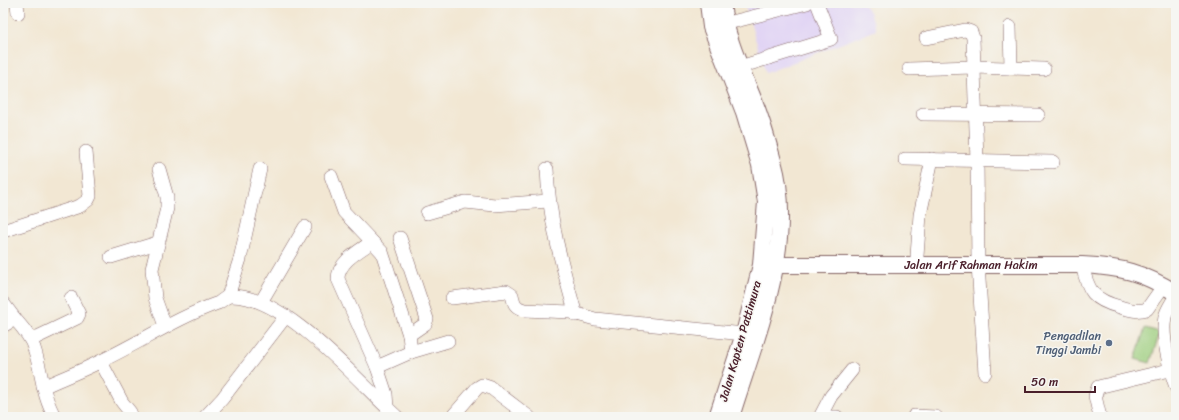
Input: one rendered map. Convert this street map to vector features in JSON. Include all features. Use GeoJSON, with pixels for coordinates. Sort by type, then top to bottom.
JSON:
{"type":"FeatureCollection","features":[{"type":"Feature","properties":{"kind":"main road"},"geometry":{"type":"LineString","coordinates":[[708,3],[718,26],[733,69],[757,107],[778,180],[780,201],[769,262]]}},
{"type":"Feature","properties":{"kind":"main road"},"geometry":{"type":"LineString","coordinates":[[718,26],[722,3]]}},
{"type":"Feature","properties":{"kind":"main road","name":"Jalan Arif Rahman Hakim"},"geometry":{"type":"LineString","coordinates":[[769,262],[917,256],[1082,264],[1131,270],[1173,289]]}},
{"type":"Feature","properties":{"kind":"main road","name":"Jalan Arif Rahman Hakim"},"geometry":{"type":"LineString","coordinates":[[769,262],[978,260],[1075,257],[1112,259],[1150,269],[1173,289]]}},
{"type":"Feature","properties":{"kind":"main road","name":"Jalan Kapten Pattimura"},"geometry":{"type":"LineString","coordinates":[[717,417],[769,262]]}},
{"type":"Feature","properties":{"kind":"main road","name":"Jalan Kapten Pattimura"},"geometry":{"type":"LineString","coordinates":[[731,417],[769,262]]}},
{"type":"Feature","properties":{"kind":"street"},"geometry":{"type":"LineString","coordinates":[[718,26],[807,3]]}},
{"type":"Feature","properties":{"kind":"street"},"geometry":{"type":"LineString","coordinates":[[733,69],[832,38],[817,3]]}},
{"type":"Feature","properties":{"kind":"street"},"geometry":{"type":"LineString","coordinates":[[1010,27],[1011,67]]}},
{"type":"Feature","properties":{"kind":"street"},"geometry":{"type":"LineString","coordinates":[[926,38],[965,30],[971,32],[976,113],[978,260],[985,373]]}},
{"type":"Feature","properties":{"kind":"street"},"geometry":{"type":"LineString","coordinates":[[908,69],[1011,67],[1044,69]]}},
{"type":"Feature","properties":{"kind":"street"},"geometry":{"type":"LineString","coordinates":[[923,114],[976,113],[1038,115]]}},
{"type":"Feature","properties":{"kind":"street"},"geometry":{"type":"LineString","coordinates":[[3,231],[80,206],[88,200],[90,196],[86,152]]}},
{"type":"Feature","properties":{"kind":"street"},"geometry":{"type":"LineString","coordinates":[[905,159],[1053,162]]}},
{"type":"Feature","properties":{"kind":"street"},"geometry":{"type":"LineString","coordinates":[[917,256],[920,215],[932,159]]}},
{"type":"Feature","properties":{"kind":"street"},"geometry":{"type":"LineString","coordinates":[[159,169],[167,196],[167,208],[157,243],[152,269],[155,298],[165,326]]}},
{"type":"Feature","properties":{"kind":"street"},"geometry":{"type":"LineString","coordinates":[[43,387],[101,362],[191,312],[220,302],[228,296],[240,259],[260,169]]}},
{"type":"Feature","properties":{"kind":"street"},"geometry":{"type":"LineString","coordinates":[[548,169],[548,201],[558,250],[576,315]]}},
{"type":"Feature","properties":{"kind":"street"},"geometry":{"type":"LineString","coordinates":[[331,176],[344,212],[382,252],[409,335],[411,352]]}},
{"type":"Feature","properties":{"kind":"street"},"geometry":{"type":"LineString","coordinates":[[427,213],[465,202],[495,205],[548,201]]}},
{"type":"Feature","properties":{"kind":"street"},"geometry":{"type":"LineString","coordinates":[[261,302],[306,227]]}},
{"type":"Feature","properties":{"kind":"street"},"geometry":{"type":"LineString","coordinates":[[400,238],[427,319],[425,324],[409,335]]}},
{"type":"Feature","properties":{"kind":"street"},"geometry":{"type":"LineString","coordinates":[[372,242],[343,265],[338,271],[338,279],[377,367],[394,415]]}},
{"type":"Feature","properties":{"kind":"street"},"geometry":{"type":"LineString","coordinates":[[111,257],[157,243]]}},
{"type":"Feature","properties":{"kind":"street"},"geometry":{"type":"LineString","coordinates":[[1082,264],[1087,284],[1095,296],[1105,303],[1138,312],[1147,309],[1173,289]]}},
{"type":"Feature","properties":{"kind":"street"},"geometry":{"type":"LineString","coordinates":[[1173,289],[1164,319],[1169,370],[1176,387]]}},
{"type":"Feature","properties":{"kind":"street"},"geometry":{"type":"LineString","coordinates":[[452,298],[506,292],[512,295],[514,304],[517,308],[524,310],[570,312],[576,315],[595,319],[744,334]]}},
{"type":"Feature","properties":{"kind":"street"},"geometry":{"type":"LineString","coordinates":[[228,296],[261,302],[286,316],[360,380],[394,415]]}},
{"type":"Feature","properties":{"kind":"street"},"geometry":{"type":"LineString","coordinates":[[31,340],[77,318],[79,314],[71,298]]}},
{"type":"Feature","properties":{"kind":"street"},"geometry":{"type":"LineString","coordinates":[[3,303],[31,340],[34,347],[51,416]]}},
{"type":"Feature","properties":{"kind":"street"},"geometry":{"type":"LineString","coordinates":[[205,417],[222,399],[286,316]]}},
{"type":"Feature","properties":{"kind":"street"},"geometry":{"type":"LineString","coordinates":[[3,326],[15,319]]}},
{"type":"Feature","properties":{"kind":"street"},"geometry":{"type":"LineString","coordinates":[[377,367],[411,352],[448,341]]}},
{"type":"Feature","properties":{"kind":"street"},"geometry":{"type":"LineString","coordinates":[[101,362],[132,417]]}},
{"type":"Feature","properties":{"kind":"street"},"geometry":{"type":"LineString","coordinates":[[820,417],[831,396],[852,370]]}},
{"type":"Feature","properties":{"kind":"street"},"geometry":{"type":"LineString","coordinates":[[1100,417],[1095,396],[1098,387],[1169,370]]}},
{"type":"Feature","properties":{"kind":"street"},"geometry":{"type":"LineString","coordinates":[[452,417],[477,388],[482,385],[492,388],[529,417]]}},
{"type":"Feature","properties":{"kind":"street"},"geometry":{"type":"LineString","coordinates":[[914,416],[936,417]]}},
{"type":"Feature","properties":{"kind":"street"},"geometry":{"type":"LineString","coordinates":[[827,417],[837,417]]}},
{"type":"Feature","properties":{"kind":"shaded area"},"geometry":{"type":"Polygon","coordinates":[[[753,3],[862,3],[870,12],[876,30],[766,73],[745,6],[753,3]]]}},
{"type":"Feature","properties":{"kind":"green space"},"geometry":{"type":"Polygon","coordinates":[[[1145,328],[1160,332],[1150,363],[1135,359],[1145,328]]]}},
{"type":"Feature","properties":{"kind":"place","name":"Pengadilan Tinggi Jambi"},"geometry":{"type":"Point","coordinates":[1109,343]}}]}
